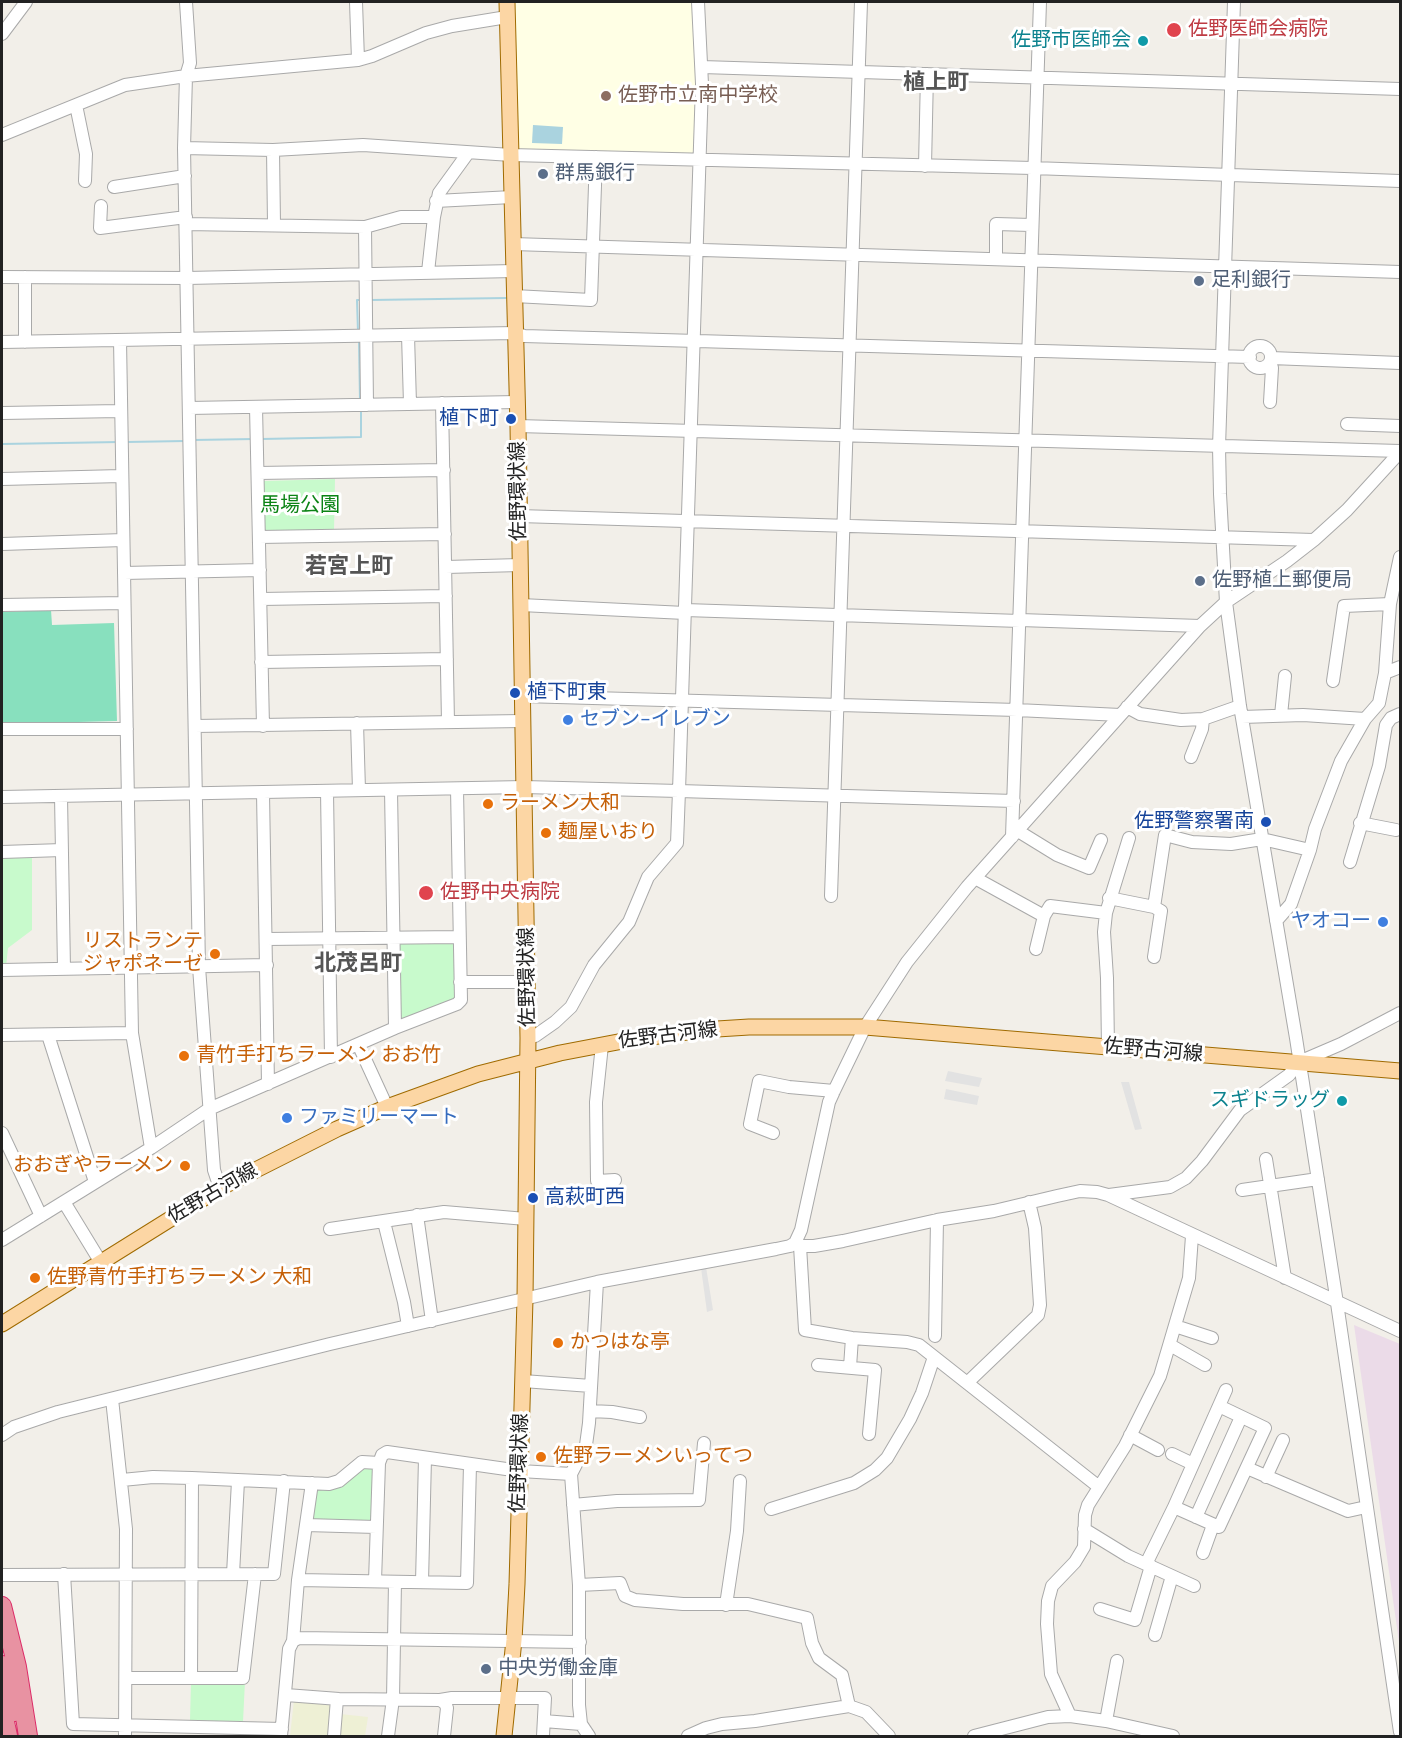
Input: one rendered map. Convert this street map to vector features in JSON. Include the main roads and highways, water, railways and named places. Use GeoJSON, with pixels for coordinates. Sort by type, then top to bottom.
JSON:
{"type":"FeatureCollection","features":[{"type":"Feature","properties":{"kind":"highway"},"geometry":{"type":"LineString","coordinates":[[2,1606],[17,1667],[19,1735]]}},
{"type":"Feature","properties":{"kind":"highway"},"geometry":{"type":"LineString","coordinates":[[2,1665],[19,1735]]}},
{"type":"Feature","properties":{"kind":"highway"},"geometry":{"type":"LineString","coordinates":[[2,1708],[19,1735]]}},
{"type":"Feature","properties":{"kind":"main road","name":"佐野環状線"},"geometry":{"type":"LineString","coordinates":[[504,1737],[514,1640],[520,1471],[528,1061],[518,426],[507,9]]}},
{"type":"Feature","properties":{"kind":"main road","name":"佐野古河線"},"geometry":{"type":"LineString","coordinates":[[2,1324],[220,1188],[337,1129],[387,1107],[478,1074],[602,1045],[667,1034],[739,1028],[865,1027],[1401,1071]]}},
{"type":"Feature","properties":{"kind":"water"},"geometry":{"type":"Polygon","coordinates":[[[533,125],[563,127],[562,144],[532,143],[533,125]]]}},
{"type":"Feature","properties":{"kind":"waterway"},"geometry":{"type":"LineString","coordinates":[[371,300],[506,298]]}},
{"type":"Feature","properties":{"kind":"waterway"},"geometry":{"type":"LineString","coordinates":[[358,332],[357,300],[362,300]]}},
{"type":"Feature","properties":{"kind":"waterway"},"geometry":{"type":"LineString","coordinates":[[359,341],[360,401]]}},
{"type":"Feature","properties":{"kind":"waterway"},"geometry":{"type":"LineString","coordinates":[[262,439],[361,437],[361,410]]}},
{"type":"Feature","properties":{"kind":"waterway"},"geometry":{"type":"LineString","coordinates":[[193,440],[254,439]]}},
{"type":"Feature","properties":{"kind":"waterway"},"geometry":{"type":"LineString","coordinates":[[127,442],[185,441]]}},
{"type":"Feature","properties":{"kind":"waterway"},"geometry":{"type":"LineString","coordinates":[[2,444],[119,442]]}},
{"type":"Feature","properties":{"kind":"place","name":"佐野医師会病院"},"geometry":{"type":"Point","coordinates":[1174,30]}},
{"type":"Feature","properties":{"kind":"place","name":"佐野市医師会"},"geometry":{"type":"Point","coordinates":[1143,41]}},
{"type":"Feature","properties":{"kind":"place","name":"佐野市立南中学校"},"geometry":{"type":"Point","coordinates":[606,96]}},
{"type":"Feature","properties":{"kind":"place","name":"群馬銀行"},"geometry":{"type":"Point","coordinates":[543,174]}},
{"type":"Feature","properties":{"kind":"place","name":"足利銀行"},"geometry":{"type":"Point","coordinates":[1199,281]}},
{"type":"Feature","properties":{"kind":"place","name":"植下町"},"geometry":{"type":"Point","coordinates":[511,419]}},
{"type":"Feature","properties":{"kind":"place","name":"佐野植上郵便局"},"geometry":{"type":"Point","coordinates":[1200,581]}},
{"type":"Feature","properties":{"kind":"place","name":"植下町東"},"geometry":{"type":"Point","coordinates":[515,693]}},
{"type":"Feature","properties":{"kind":"place","name":"セブン-イレブン"},"geometry":{"type":"Point","coordinates":[568,720]}},
{"type":"Feature","properties":{"kind":"place","name":"ラーメン大和"},"geometry":{"type":"Point","coordinates":[488,804]}},
{"type":"Feature","properties":{"kind":"place","name":"佐野警察署南"},"geometry":{"type":"Point","coordinates":[1266,822]}},
{"type":"Feature","properties":{"kind":"place","name":"麺屋いおり"},"geometry":{"type":"Point","coordinates":[546,833]}},
{"type":"Feature","properties":{"kind":"place","name":"佐野中央病院"},"geometry":{"type":"Point","coordinates":[426,893]}},
{"type":"Feature","properties":{"kind":"place","name":"ヤオコー"},"geometry":{"type":"Point","coordinates":[1383,922]}},
{"type":"Feature","properties":{"kind":"place","name":"リストランテ ジャポネーゼ"},"geometry":{"type":"Point","coordinates":[215,954]}},
{"type":"Feature","properties":{"kind":"place","name":"青竹手打ちラーメン おお竹"},"geometry":{"type":"Point","coordinates":[184,1056]}},
{"type":"Feature","properties":{"kind":"place","name":"スギドラッグ"},"geometry":{"type":"Point","coordinates":[1342,1101]}},
{"type":"Feature","properties":{"kind":"place","name":"ファミリーマート"},"geometry":{"type":"Point","coordinates":[287,1118]}},
{"type":"Feature","properties":{"kind":"place","name":"おおぎやラーメン"},"geometry":{"type":"Point","coordinates":[185,1166]}},
{"type":"Feature","properties":{"kind":"place","name":"高萩町西"},"geometry":{"type":"Point","coordinates":[533,1198]}},
{"type":"Feature","properties":{"kind":"place","name":"佐野青竹手打ちラーメン 大和"},"geometry":{"type":"Point","coordinates":[35,1278]}},
{"type":"Feature","properties":{"kind":"place","name":"かつはな亭"},"geometry":{"type":"Point","coordinates":[558,1343]}},
{"type":"Feature","properties":{"kind":"place","name":"佐野ラーメンいってつ"},"geometry":{"type":"Point","coordinates":[541,1457]}},
{"type":"Feature","properties":{"kind":"place","name":"中央労働金庫"},"geometry":{"type":"Point","coordinates":[486,1669]}},
{"type":"Feature","properties":{"kind":"district","name":"植上町"},"geometry":{"type":"Point","coordinates":[936,83]}},
{"type":"Feature","properties":{"kind":"district","name":"若宮上町"},"geometry":{"type":"Point","coordinates":[349,567]}},
{"type":"Feature","properties":{"kind":"district","name":"北茂呂町"},"geometry":{"type":"Point","coordinates":[358,964]}},
{"type":"Feature","properties":{"kind":"park label","name":"馬場公園"},"geometry":{"type":"Point","coordinates":[300,506]}}]}
